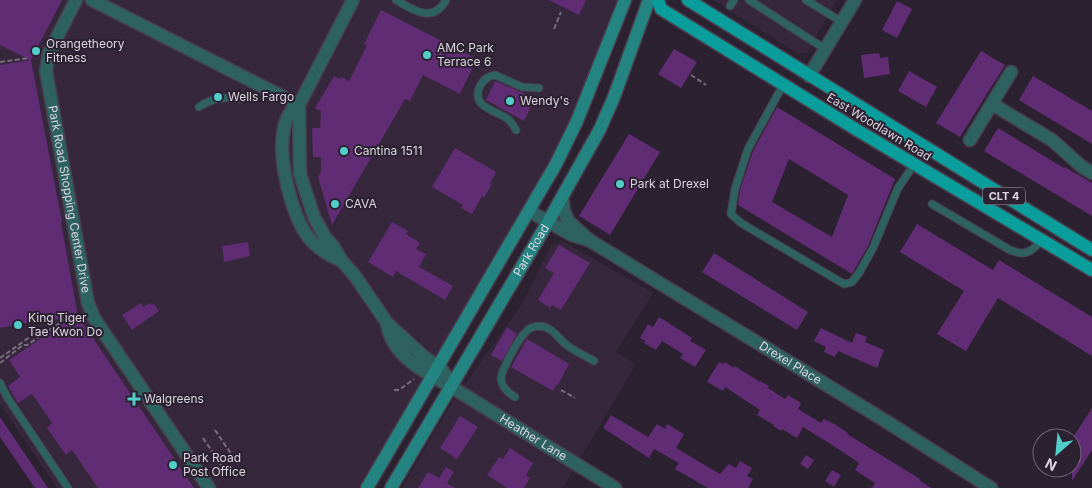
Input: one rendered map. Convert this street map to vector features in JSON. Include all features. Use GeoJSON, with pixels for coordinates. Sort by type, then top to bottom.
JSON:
{"type":"FeatureCollection","features":[{"type":"Feature","properties":{"kind":"main road","name":"Park Road"},"geometry":{"type":"LineString","coordinates":[[367,488],[556,164],[577,121],[625,0]]}},
{"type":"Feature","properties":{"kind":"main road","name":"Park Road"},"geometry":{"type":"LineString","coordinates":[[391,488],[562,198],[607,113],[649,0]]}},
{"type":"Feature","properties":{"kind":"main road","name":"East Woodlawn Road"},"geometry":{"type":"LineString","coordinates":[[658,0],[661,10],[857,130],[1092,270]]}},
{"type":"Feature","properties":{"kind":"main road","name":"East Woodlawn Road"},"geometry":{"type":"LineString","coordinates":[[688,0],[1092,250]]}},
{"type":"Feature","properties":{"kind":"street","name":"Park Road Shopping Center Drive"},"geometry":{"type":"LineString","coordinates":[[76,0],[49,53],[46,71],[88,304],[94,318],[209,488]]}},
{"type":"Feature","properties":{"kind":"street"},"geometry":{"type":"LineString","coordinates":[[92,0],[299,106]]}},
{"type":"Feature","properties":{"kind":"street"},"geometry":{"type":"LineString","coordinates":[[353,0],[299,106],[301,113],[299,165],[302,181],[314,217],[342,261],[352,272],[387,323],[424,357],[450,386]]}},
{"type":"Feature","properties":{"kind":"street"},"geometry":{"type":"LineString","coordinates":[[809,76],[855,0]]}},
{"type":"Feature","properties":{"kind":"street"},"geometry":{"type":"LineString","coordinates":[[970,140],[1011,72]]}},
{"type":"Feature","properties":{"kind":"street"},"geometry":{"type":"LineString","coordinates":[[992,104],[1052,140],[1080,166],[1092,173]]}},
{"type":"Feature","properties":{"kind":"street","name":"Drexel Place"},"geometry":{"type":"LineString","coordinates":[[562,198],[568,221],[589,240],[884,420],[991,488]]}},
{"type":"Feature","properties":{"kind":"street","name":"Drexel Place"},"geometry":{"type":"LineString","coordinates":[[529,211],[572,235],[589,240]]}},
{"type":"Feature","properties":{"kind":"street","name":"Heather Lane"},"geometry":{"type":"LineString","coordinates":[[450,386],[615,488]]}},
{"type":"Feature","properties":{"kind":"lane"},"geometry":{"type":"LineString","coordinates":[[396,0],[419,12],[428,14],[440,9],[446,0]]}},
{"type":"Feature","properties":{"kind":"lane"},"geometry":{"type":"LineString","coordinates":[[749,0],[825,49]]}},
{"type":"Feature","properties":{"kind":"lane"},"geometry":{"type":"LineString","coordinates":[[806,0],[842,22]]}},
{"type":"Feature","properties":{"kind":"lane"},"geometry":{"type":"LineString","coordinates":[[516,130],[509,120],[484,108],[479,103],[480,86],[486,79],[495,75],[522,87],[539,88]]}},
{"type":"Feature","properties":{"kind":"lane"},"geometry":{"type":"LineString","coordinates":[[783,84],[748,149],[735,189],[732,214],[740,223],[844,284],[852,282],[860,273],[873,248],[898,188],[909,172]]}},
{"type":"Feature","properties":{"kind":"lane"},"geometry":{"type":"LineString","coordinates":[[200,107],[207,101],[231,97],[241,99]]}},
{"type":"Feature","properties":{"kind":"lane"},"geometry":{"type":"LineString","coordinates":[[932,204],[1016,252],[1023,254],[1029,252],[1038,244]]}},
{"type":"Feature","properties":{"kind":"lane"},"geometry":{"type":"LineString","coordinates":[[515,397],[508,393],[503,386],[502,375],[524,334],[532,328],[540,326],[548,329],[568,346],[594,361]]}},
{"type":"Feature","properties":{"kind":"lane"},"geometry":{"type":"LineString","coordinates":[[0,383],[68,488]]}},
{"type":"Feature","properties":{"kind":"path"},"geometry":{"type":"LineString","coordinates":[[554,29],[562,12]]}},
{"type":"Feature","properties":{"kind":"path"},"geometry":{"type":"LineString","coordinates":[[0,62],[29,58]]}},
{"type":"Feature","properties":{"kind":"path"},"geometry":{"type":"LineString","coordinates":[[690,76],[706,85]]}},
{"type":"Feature","properties":{"kind":"path"},"geometry":{"type":"LineString","coordinates":[[0,363],[23,345],[25,346],[75,312]]}},
{"type":"Feature","properties":{"kind":"path"},"geometry":{"type":"LineString","coordinates":[[0,358],[40,330],[47,332]]}},
{"type":"Feature","properties":{"kind":"path"},"geometry":{"type":"LineString","coordinates":[[394,390],[399,390],[414,379]]}},
{"type":"Feature","properties":{"kind":"path"},"geometry":{"type":"LineString","coordinates":[[561,390],[576,398]]}},
{"type":"Feature","properties":{"kind":"path"},"geometry":{"type":"LineString","coordinates":[[215,430],[238,464]]}},
{"type":"Feature","properties":{"kind":"path"},"geometry":{"type":"LineString","coordinates":[[203,438],[226,472]]}},
{"type":"Feature","properties":{"kind":"shaded area"},"geometry":{"type":"Polygon","coordinates":[[[0,0],[620,0],[556,156],[364,488],[57,488],[0,404],[0,0]]]}},
{"type":"Feature","properties":{"kind":"shaded area"},"geometry":{"type":"Polygon","coordinates":[[[713,0],[837,0],[807,53],[797,53],[713,0]]]}},
{"type":"Feature","properties":{"kind":"shaded area"},"geometry":{"type":"Polygon","coordinates":[[[563,241],[653,293],[616,352],[636,364],[563,488],[402,488],[453,401],[522,304],[551,245],[563,241]]]}},
{"type":"Feature","properties":{"kind":"building"},"geometry":{"type":"Polygon","coordinates":[[[0,0],[62,0],[31,60],[78,316],[194,488],[98,488],[72,450],[66,455],[47,428],[52,423],[32,394],[18,403],[8,386],[20,377],[9,360],[71,318],[31,322],[0,328],[0,65],[30,60],[0,45],[0,0]]]}},
{"type":"Feature","properties":{"kind":"building"},"geometry":{"type":"Polygon","coordinates":[[[549,0],[586,0],[579,15],[549,0]]]}},
{"type":"Feature","properties":{"kind":"building"},"geometry":{"type":"Polygon","coordinates":[[[897,1],[912,9],[897,38],[882,30],[897,1]]]}},
{"type":"Feature","properties":{"kind":"building"},"geometry":{"type":"Polygon","coordinates":[[[381,10],[477,59],[460,94],[423,75],[410,101],[405,99],[332,225],[318,177],[321,171],[321,157],[313,157],[312,128],[320,128],[321,111],[315,108],[334,76],[349,81],[367,45],[364,44],[381,10]]]}},
{"type":"Feature","properties":{"kind":"building"},"geometry":{"type":"Polygon","coordinates":[[[674,49],[697,62],[681,88],[658,74],[674,49]]]}},
{"type":"Feature","properties":{"kind":"building"},"geometry":{"type":"Polygon","coordinates":[[[981,51],[1005,65],[960,137],[936,123],[981,51]]]}},
{"type":"Feature","properties":{"kind":"building"},"geometry":{"type":"Polygon","coordinates":[[[879,53],[880,58],[888,57],[890,74],[864,78],[861,55],[879,53]]]}},
{"type":"Feature","properties":{"kind":"building"},"geometry":{"type":"Polygon","coordinates":[[[909,71],[937,87],[926,107],[898,91],[909,71]]]}},
{"type":"Feature","properties":{"kind":"building"},"geometry":{"type":"Polygon","coordinates":[[[1033,76],[1092,111],[1092,144],[1019,100],[1033,76]]]}},
{"type":"Feature","properties":{"kind":"building","name":"Wendy's"},"geometry":{"type":"Polygon","coordinates":[[[495,81],[535,98],[524,121],[486,100],[495,81]]]}},
{"type":"Feature","properties":{"kind":"building"},"geometry":{"type":"Polygon","coordinates":[[[777,107],[895,179],[868,246],[852,274],[738,205],[740,190],[753,151],[777,107]],[[789,159],[772,202],[832,237],[848,195],[789,159]]]}},
{"type":"Feature","properties":{"kind":"building"},"geometry":{"type":"Polygon","coordinates":[[[998,128],[1092,183],[1092,216],[984,151],[998,128]]]}},
{"type":"Feature","properties":{"kind":"building","name":"Park at Drexel"},"geometry":{"type":"Polygon","coordinates":[[[629,134],[660,152],[610,235],[579,216],[629,134]]]}},
{"type":"Feature","properties":{"kind":"building"},"geometry":{"type":"Polygon","coordinates":[[[455,148],[496,172],[484,198],[482,196],[472,214],[461,208],[463,205],[432,187],[455,148]]]}},
{"type":"Feature","properties":{"kind":"building"},"geometry":{"type":"Polygon","coordinates":[[[392,222],[408,231],[406,234],[420,243],[416,249],[426,254],[419,267],[453,286],[445,300],[396,271],[393,277],[368,262],[392,222]]]}},
{"type":"Feature","properties":{"kind":"building"},"geometry":{"type":"Polygon","coordinates":[[[917,224],[993,270],[999,260],[1092,317],[1092,356],[998,298],[966,351],[937,334],[964,291],[900,252],[917,224]]]}},
{"type":"Feature","properties":{"kind":"building"},"geometry":{"type":"Polygon","coordinates":[[[248,242],[250,256],[224,262],[222,246],[248,242]]]}},
{"type":"Feature","properties":{"kind":"building"},"geometry":{"type":"Polygon","coordinates":[[[559,245],[590,263],[561,310],[552,305],[550,308],[538,300],[554,273],[545,268],[559,245]]]}},
{"type":"Feature","properties":{"kind":"building"},"geometry":{"type":"Polygon","coordinates":[[[714,253],[808,312],[797,330],[702,272],[714,253]]]}},
{"type":"Feature","properties":{"kind":"building"},"geometry":{"type":"Polygon","coordinates":[[[141,303],[143,307],[150,303],[151,305],[154,304],[159,311],[132,330],[122,315],[141,303]]]}},
{"type":"Feature","properties":{"kind":"building"},"geometry":{"type":"Polygon","coordinates":[[[659,317],[692,338],[690,341],[706,350],[695,367],[680,358],[683,354],[662,341],[656,350],[644,343],[645,341],[640,338],[648,324],[653,327],[659,317]]]}},
{"type":"Feature","properties":{"kind":"building"},"geometry":{"type":"Polygon","coordinates":[[[507,327],[517,334],[502,361],[491,355],[507,327]]]}},
{"type":"Feature","properties":{"kind":"building"},"geometry":{"type":"Polygon","coordinates":[[[821,328],[852,343],[856,333],[867,337],[865,342],[884,350],[877,368],[838,351],[835,357],[824,352],[826,347],[814,341],[821,328]]]}},
{"type":"Feature","properties":{"kind":"building"},"geometry":{"type":"Polygon","coordinates":[[[527,339],[569,364],[553,391],[511,367],[527,339]]]}},
{"type":"Feature","properties":{"kind":"building"},"geometry":{"type":"Polygon","coordinates":[[[719,362],[723,364],[725,362],[734,368],[735,366],[769,386],[768,388],[785,399],[788,395],[801,403],[798,409],[821,423],[824,419],[836,425],[931,488],[872,488],[875,483],[855,470],[859,463],[829,443],[803,427],[797,438],[782,429],[781,431],[757,415],[760,410],[725,387],[723,391],[707,382],[719,362]]]}},
{"type":"Feature","properties":{"kind":"building"},"geometry":{"type":"Polygon","coordinates":[[[1092,408],[1092,450],[1082,466],[1082,428],[1079,428],[1092,408]]]}},
{"type":"Feature","properties":{"kind":"building"},"geometry":{"type":"Polygon","coordinates":[[[611,415],[648,437],[657,424],[665,429],[667,424],[684,434],[676,448],[720,474],[729,464],[736,468],[740,461],[752,468],[747,476],[753,479],[748,488],[708,488],[675,469],[679,463],[654,449],[649,458],[603,428],[611,415]]]}},
{"type":"Feature","properties":{"kind":"building"},"geometry":{"type":"Polygon","coordinates":[[[460,416],[478,427],[457,459],[440,448],[460,416]]]}},
{"type":"Feature","properties":{"kind":"building"},"geometry":{"type":"Polygon","coordinates":[[[0,417],[48,488],[35,488],[0,437],[0,417]]]}},
{"type":"Feature","properties":{"kind":"building"},"geometry":{"type":"Polygon","coordinates":[[[510,448],[533,463],[526,475],[530,478],[524,488],[507,488],[487,475],[499,457],[503,459],[510,448]]]}},
{"type":"Feature","properties":{"kind":"building"},"geometry":{"type":"Polygon","coordinates":[[[806,455],[814,460],[808,469],[800,464],[806,455]]]}},
{"type":"Feature","properties":{"kind":"building"},"geometry":{"type":"Polygon","coordinates":[[[446,467],[454,472],[447,483],[455,488],[418,488],[428,472],[439,478],[446,467]]]}},
{"type":"Feature","properties":{"kind":"building"},"geometry":{"type":"Polygon","coordinates":[[[832,470],[841,475],[834,487],[825,481],[832,470]]]}},
{"type":"Feature","properties":{"kind":"place","name":"Orangetheory Fitness"},"geometry":{"type":"Point","coordinates":[36,51]}},
{"type":"Feature","properties":{"kind":"place","name":"AMC Park Terrace 6"},"geometry":{"type":"Point","coordinates":[427,55]}},
{"type":"Feature","properties":{"kind":"place","name":"Wells Fargo"},"geometry":{"type":"Point","coordinates":[218,97]}},
{"type":"Feature","properties":{"kind":"place","name":"Wendy's"},"geometry":{"type":"Point","coordinates":[510,101]}},
{"type":"Feature","properties":{"kind":"place","name":"Cantina 1511"},"geometry":{"type":"Point","coordinates":[344,151]}},
{"type":"Feature","properties":{"kind":"place","name":"Park at Drexel"},"geometry":{"type":"Point","coordinates":[620,184]}},
{"type":"Feature","properties":{"kind":"place","name":"CAVA"},"geometry":{"type":"Point","coordinates":[335,204]}},
{"type":"Feature","properties":{"kind":"place","name":"King Tiger Tae Kwon Do"},"geometry":{"type":"Point","coordinates":[18,325]}},
{"type":"Feature","properties":{"kind":"place","name":"Walgreens"},"geometry":{"type":"Point","coordinates":[134,399]}},
{"type":"Feature","properties":{"kind":"place","name":"Park Road Post Office"},"geometry":{"type":"Point","coordinates":[173,465]}}]}
